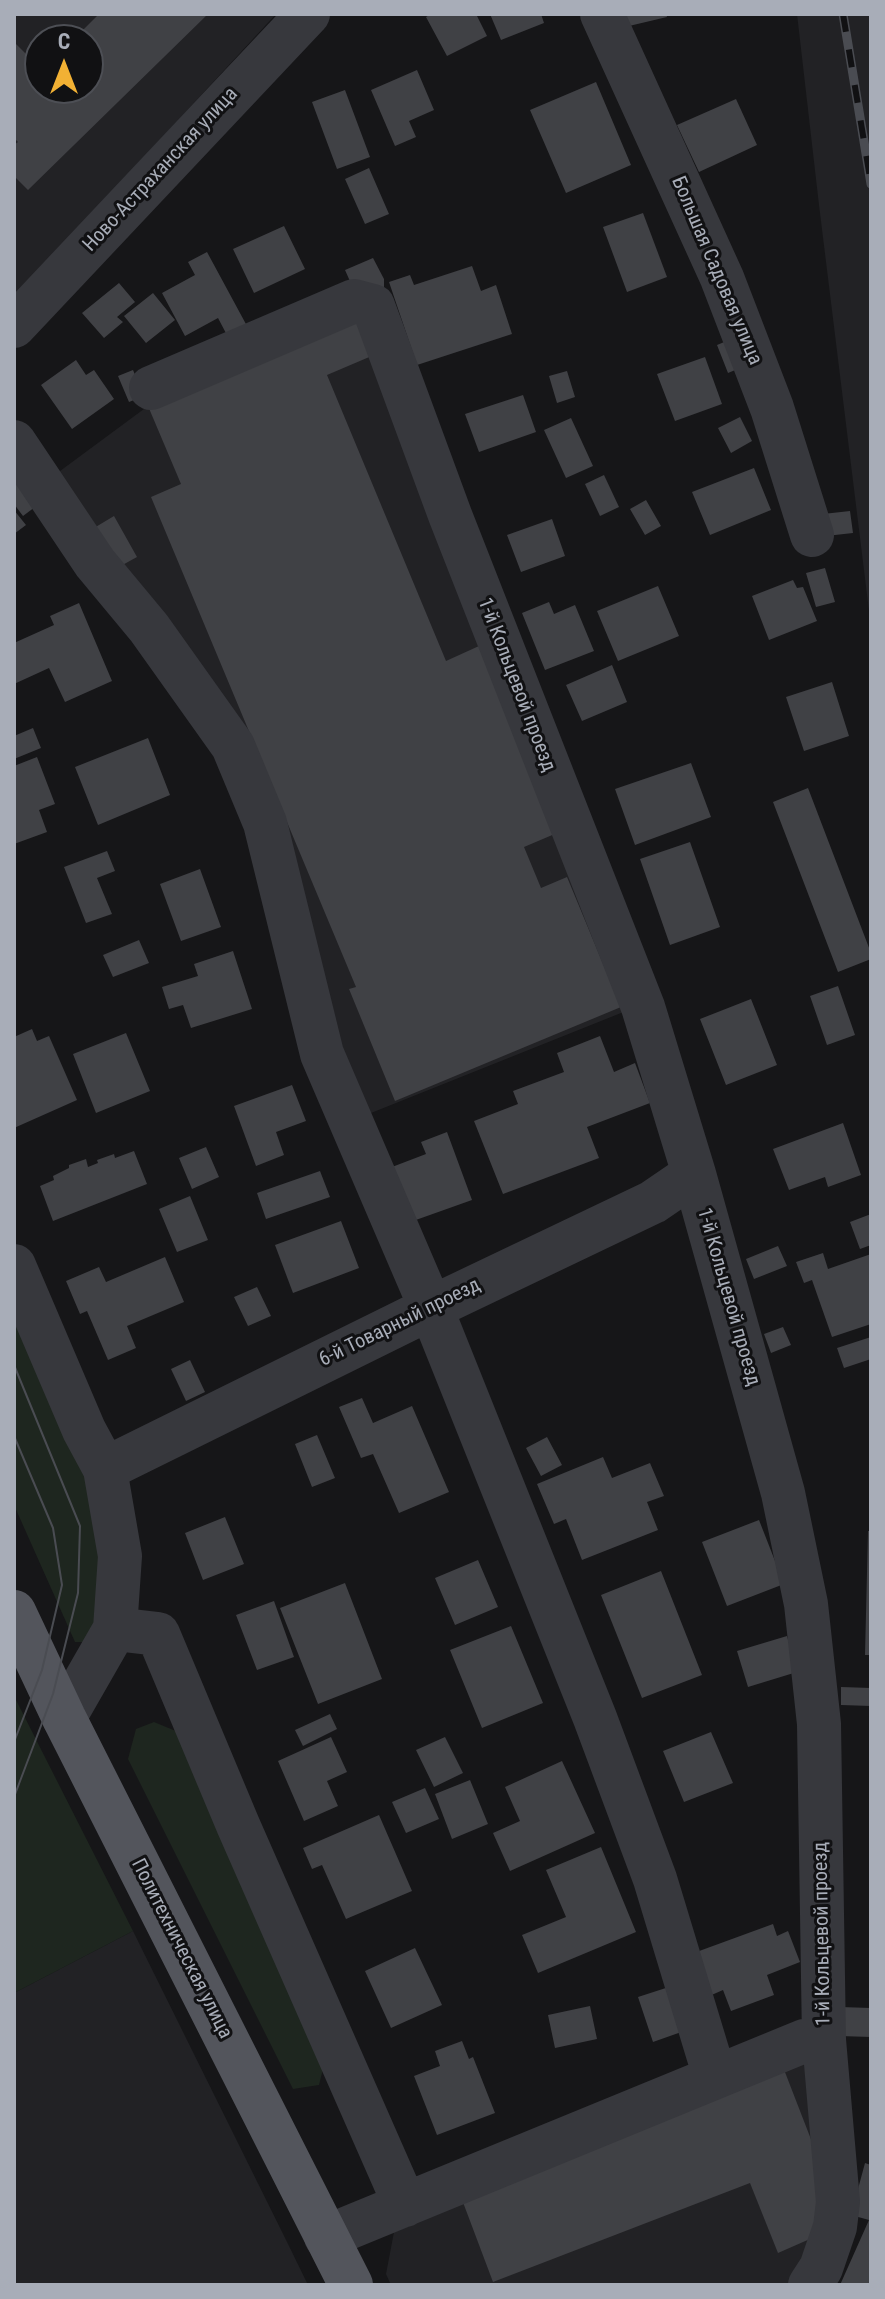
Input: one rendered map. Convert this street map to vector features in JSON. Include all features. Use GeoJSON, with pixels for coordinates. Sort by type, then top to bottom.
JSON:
{"type":"FeatureCollection","features":[{"type":"Feature","properties":{"kind":"main road","name":"Политехническая улица"},"geometry":{"type":"LineString","coordinates":[[14,1612],[64,1718],[351,2285]]}},
{"type":"Feature","properties":{"kind":"street","name":"Ново-Астраханская улица"},"geometry":{"type":"LineString","coordinates":[[14,326],[308,14]]}},
{"type":"Feature","properties":{"kind":"street","name":"Большая Садовая улица"},"geometry":{"type":"LineString","coordinates":[[602,14],[722,278],[772,408],[812,535]]}},
{"type":"Feature","properties":{"kind":"street","name":"1-й Кольцевой проезд"},"geometry":{"type":"LineString","coordinates":[[151,388],[354,301],[373,306],[450,515],[643,1007],[694,1174],[783,1493],[806,1604],[819,1724],[824,2040],[838,2202],[835,2227],[821,2268],[810,2285]]}},
{"type":"Feature","properties":{"kind":"street"},"geometry":{"type":"LineString","coordinates":[[14,442],[95,563],[149,628],[233,746],[265,823],[322,1054],[431,1308],[595,1718],[650,1864],[715,2077]]}},
{"type":"Feature","properties":{"kind":"street","name":"6-й Товарный проезд"},"geometry":{"type":"LineString","coordinates":[[105,1469],[653,1202],[694,1174]]}},
{"type":"Feature","properties":{"kind":"street"},"geometry":{"type":"LineString","coordinates":[[14,1266],[84,1430],[105,1469],[120,1556],[115,1629],[64,1718]]}},
{"type":"Feature","properties":{"kind":"street"},"geometry":{"type":"LineString","coordinates":[[115,1629],[158,1634],[238,1825],[405,2205]]}},
{"type":"Feature","properties":{"kind":"street"},"geometry":{"type":"LineString","coordinates":[[326,2237],[804,2041],[824,2040]]}},
{"type":"Feature","properties":{"kind":"shaded area"},"geometry":{"type":"Polygon","coordinates":[[[14,14],[276,14],[14,298],[14,14]]]}},
{"type":"Feature","properties":{"kind":"shaded area"},"geometry":{"type":"Polygon","coordinates":[[[797,14],[871,14],[871,627],[819,205],[797,14]]]}},
{"type":"Feature","properties":{"kind":"shaded area"},"geometry":{"type":"Polygon","coordinates":[[[353,292],[631,1009],[356,1119],[278,823],[56,474],[148,406],[353,292]]]}},
{"type":"Feature","properties":{"kind":"shaded area"},"geometry":{"type":"Polygon","coordinates":[[[14,1308],[91,1485],[101,1562],[99,1614],[85,1642],[75,1642],[14,1505],[14,1308]]]}},
{"type":"Feature","properties":{"kind":"shaded area"},"geometry":{"type":"Polygon","coordinates":[[[14,1696],[133,1931],[14,1993],[14,1696]]]}},
{"type":"Feature","properties":{"kind":"shaded area"},"geometry":{"type":"Polygon","coordinates":[[[154,1722],[183,1734],[324,2065],[319,2085],[293,2089],[128,1759],[136,1729],[154,1722]]]}},
{"type":"Feature","properties":{"kind":"shaded area"},"geometry":{"type":"Polygon","coordinates":[[[133,1931],[308,2285],[14,2285],[14,1993],[133,1931]]]}},
{"type":"Feature","properties":{"kind":"shaded area"},"geometry":{"type":"Polygon","coordinates":[[[806,2052],[832,2202],[800,2285],[391,2285],[386,2274],[394,2232],[806,2052]]]}},
{"type":"Feature","properties":{"kind":"building"},"geometry":{"type":"Polygon","coordinates":[[[99,14],[208,14],[28,190],[14,176],[14,145],[18,142],[14,138],[14,42],[24,52],[24,104],[104,104],[104,24],[89,24],[99,14]]]}},
{"type":"Feature","properties":{"kind":"building"},"geometry":{"type":"Polygon","coordinates":[[[431,14],[476,14],[487,36],[447,56],[426,17],[431,14]]]}},
{"type":"Feature","properties":{"kind":"building"},"geometry":{"type":"Polygon","coordinates":[[[490,14],[541,14],[544,23],[501,40],[490,14]]]}},
{"type":"Feature","properties":{"kind":"building"},"geometry":{"type":"Polygon","coordinates":[[[626,14],[666,14],[667,17],[629,26],[626,14]]]}},
{"type":"Feature","properties":{"kind":"building"},"geometry":{"type":"Polygon","coordinates":[[[417,70],[434,110],[409,121],[416,137],[395,146],[371,90],[417,70]]]}},
{"type":"Feature","properties":{"kind":"building"},"geometry":{"type":"Polygon","coordinates":[[[596,82],[631,165],[566,193],[530,110],[596,82]]]}},
{"type":"Feature","properties":{"kind":"building"},"geometry":{"type":"Polygon","coordinates":[[[345,90],[370,157],[337,169],[312,102],[345,90]]]}},
{"type":"Feature","properties":{"kind":"building"},"geometry":{"type":"Polygon","coordinates":[[[736,99],[757,145],[699,172],[677,125],[736,99]]]}},
{"type":"Feature","properties":{"kind":"building"},"geometry":{"type":"Polygon","coordinates":[[[369,168],[389,214],[365,224],[345,179],[369,168]]]}},
{"type":"Feature","properties":{"kind":"building"},"geometry":{"type":"Polygon","coordinates":[[[643,213],[667,277],[627,292],[603,227],[643,213]]]}},
{"type":"Feature","properties":{"kind":"building"},"geometry":{"type":"Polygon","coordinates":[[[284,226],[305,269],[254,293],[233,249],[284,226]]]}},
{"type":"Feature","properties":{"kind":"building"},"geometry":{"type":"Polygon","coordinates":[[[207,252],[247,326],[228,337],[218,318],[185,336],[162,293],[195,275],[188,262],[207,252]]]}},
{"type":"Feature","properties":{"kind":"building"},"geometry":{"type":"Polygon","coordinates":[[[373,258],[384,279],[384,293],[353,288],[345,270],[373,258]]]}},
{"type":"Feature","properties":{"kind":"building"},"geometry":{"type":"Polygon","coordinates":[[[472,266],[481,291],[496,285],[512,334],[417,365],[389,282],[410,275],[414,285],[472,266]]]}},
{"type":"Feature","properties":{"kind":"building"},"geometry":{"type":"Polygon","coordinates":[[[119,283],[135,302],[117,317],[123,322],[104,338],[82,313],[119,283]]]}},
{"type":"Feature","properties":{"kind":"building"},"geometry":{"type":"Polygon","coordinates":[[[153,293],[175,320],[146,343],[124,316],[153,293]]]}},
{"type":"Feature","properties":{"kind":"building"},"geometry":{"type":"Polygon","coordinates":[[[365,315],[381,352],[327,375],[446,661],[479,646],[557,833],[524,847],[541,888],[567,877],[621,1007],[395,1101],[349,989],[356,987],[151,497],[181,484],[148,406],[365,315]]]}},
{"type":"Feature","properties":{"kind":"building"},"geometry":{"type":"Polygon","coordinates":[[[734,338],[745,366],[728,373],[717,345],[734,338]]]}},
{"type":"Feature","properties":{"kind":"building"},"geometry":{"type":"Polygon","coordinates":[[[705,357],[722,404],[675,421],[657,374],[705,357]]]}},
{"type":"Feature","properties":{"kind":"building"},"geometry":{"type":"Polygon","coordinates":[[[76,360],[86,375],[94,370],[114,399],[72,429],[41,385],[76,360]]]}},
{"type":"Feature","properties":{"kind":"building"},"geometry":{"type":"Polygon","coordinates":[[[133,370],[144,396],[129,402],[118,376],[133,370]]]}},
{"type":"Feature","properties":{"kind":"building"},"geometry":{"type":"Polygon","coordinates":[[[567,371],[575,397],[557,403],[549,376],[567,371]]]}},
{"type":"Feature","properties":{"kind":"building"},"geometry":{"type":"Polygon","coordinates":[[[523,395],[536,432],[479,452],[465,414],[523,395]]]}},
{"type":"Feature","properties":{"kind":"building"},"geometry":{"type":"Polygon","coordinates":[[[740,417],[752,441],[731,453],[718,428],[740,417]]]}},
{"type":"Feature","properties":{"kind":"building"},"geometry":{"type":"Polygon","coordinates":[[[571,418],[593,466],[566,478],[544,430],[571,418]]]}},
{"type":"Feature","properties":{"kind":"building"},"geometry":{"type":"Polygon","coordinates":[[[754,468],[771,510],[710,535],[692,492],[754,468]]]}},
{"type":"Feature","properties":{"kind":"building"},"geometry":{"type":"Polygon","coordinates":[[[14,471],[39,504],[23,516],[14,504],[14,471]]]}},
{"type":"Feature","properties":{"kind":"building"},"geometry":{"type":"Polygon","coordinates":[[[604,475],[619,507],[600,516],[585,484],[604,475]]]}},
{"type":"Feature","properties":{"kind":"building"},"geometry":{"type":"Polygon","coordinates":[[[646,500],[661,526],[645,535],[630,509],[646,500]]]}},
{"type":"Feature","properties":{"kind":"building"},"geometry":{"type":"Polygon","coordinates":[[[14,510],[26,525],[14,534],[14,510]]]}},
{"type":"Feature","properties":{"kind":"building"},"geometry":{"type":"Polygon","coordinates":[[[850,511],[853,533],[826,536],[823,514],[850,511]]]}},
{"type":"Feature","properties":{"kind":"building"},"geometry":{"type":"Polygon","coordinates":[[[114,516],[137,557],[117,568],[94,528],[114,516]]]}},
{"type":"Feature","properties":{"kind":"building"},"geometry":{"type":"Polygon","coordinates":[[[552,519],[565,556],[521,572],[507,535],[552,519]]]}},
{"type":"Feature","properties":{"kind":"building"},"geometry":{"type":"Polygon","coordinates":[[[825,568],[835,602],[816,607],[806,573],[825,568]]]}},
{"type":"Feature","properties":{"kind":"building"},"geometry":{"type":"Polygon","coordinates":[[[793,580],[797,588],[803,587],[817,621],[769,640],[752,596],[793,580]]]}},
{"type":"Feature","properties":{"kind":"building"},"geometry":{"type":"Polygon","coordinates":[[[658,586],[679,636],[618,661],[597,611],[658,586]]]}},
{"type":"Feature","properties":{"kind":"building"},"geometry":{"type":"Polygon","coordinates":[[[549,602],[554,614],[575,605],[594,651],[545,670],[522,613],[549,602]]]}},
{"type":"Feature","properties":{"kind":"building"},"geometry":{"type":"Polygon","coordinates":[[[79,603],[112,681],[65,702],[49,668],[14,684],[14,643],[54,625],[50,616],[79,603]]]}},
{"type":"Feature","properties":{"kind":"building"},"geometry":{"type":"Polygon","coordinates":[[[612,665],[627,702],[582,721],[566,685],[612,665]]]}},
{"type":"Feature","properties":{"kind":"building"},"geometry":{"type":"Polygon","coordinates":[[[832,682],[849,736],[804,751],[786,697],[832,682]]]}},
{"type":"Feature","properties":{"kind":"building"},"geometry":{"type":"Polygon","coordinates":[[[33,728],[41,748],[14,759],[14,736],[33,728]]]}},
{"type":"Feature","properties":{"kind":"building"},"geometry":{"type":"Polygon","coordinates":[[[148,738],[170,795],[98,825],[75,767],[148,738]]]}},
{"type":"Feature","properties":{"kind":"building"},"geometry":{"type":"Polygon","coordinates":[[[37,757],[55,804],[39,810],[47,832],[14,844],[14,766],[37,757]]]}},
{"type":"Feature","properties":{"kind":"building"},"geometry":{"type":"Polygon","coordinates":[[[691,763],[711,817],[635,845],[615,789],[691,763]]]}},
{"type":"Feature","properties":{"kind":"building"},"geometry":{"type":"Polygon","coordinates":[[[808,788],[871,953],[871,959],[838,972],[773,802],[808,788]]]}},
{"type":"Feature","properties":{"kind":"building"},"geometry":{"type":"Polygon","coordinates":[[[690,842],[720,927],[670,945],[640,859],[690,842]]]}},
{"type":"Feature","properties":{"kind":"building"},"geometry":{"type":"Polygon","coordinates":[[[107,851],[115,871],[97,878],[112,914],[86,923],[64,867],[107,851]]]}},
{"type":"Feature","properties":{"kind":"building"},"geometry":{"type":"Polygon","coordinates":[[[200,869],[221,927],[181,941],[160,884],[200,869]]]}},
{"type":"Feature","properties":{"kind":"building"},"geometry":{"type":"Polygon","coordinates":[[[139,940],[149,963],[113,977],[103,955],[139,940]]]}},
{"type":"Feature","properties":{"kind":"building"},"geometry":{"type":"Polygon","coordinates":[[[233,951],[252,1009],[191,1028],[183,1005],[169,1009],[162,987],[198,976],[194,964],[233,951]]]}},
{"type":"Feature","properties":{"kind":"building"},"geometry":{"type":"Polygon","coordinates":[[[838,986],[855,1035],[827,1045],[810,996],[838,986]]]}},
{"type":"Feature","properties":{"kind":"building"},"geometry":{"type":"Polygon","coordinates":[[[751,999],[777,1065],[726,1085],[700,1019],[751,999]]]}},
{"type":"Feature","properties":{"kind":"building"},"geometry":{"type":"Polygon","coordinates":[[[32,1029],[37,1041],[49,1036],[77,1100],[14,1128],[14,1037],[32,1029]]]}},
{"type":"Feature","properties":{"kind":"building"},"geometry":{"type":"Polygon","coordinates":[[[126,1033],[150,1091],[96,1113],[73,1054],[126,1033]]]}},
{"type":"Feature","properties":{"kind":"building"},"geometry":{"type":"Polygon","coordinates":[[[600,1036],[614,1072],[635,1063],[650,1103],[587,1127],[599,1158],[503,1194],[474,1121],[518,1104],[513,1091],[564,1072],[557,1053],[600,1036]]]}},
{"type":"Feature","properties":{"kind":"building"},"geometry":{"type":"Polygon","coordinates":[[[292,1085],[306,1121],[276,1132],[284,1155],[256,1166],[234,1106],[292,1085]]]}},
{"type":"Feature","properties":{"kind":"building"},"geometry":{"type":"Polygon","coordinates":[[[843,1123],[861,1175],[828,1187],[825,1177],[789,1190],[773,1149],[843,1123]]]}},
{"type":"Feature","properties":{"kind":"building"},"geometry":{"type":"Polygon","coordinates":[[[447,1132],[472,1200],[413,1221],[392,1167],[426,1154],[421,1142],[447,1132]]]}},
{"type":"Feature","properties":{"kind":"building"},"geometry":{"type":"Polygon","coordinates":[[[206,1147],[219,1177],[192,1189],[179,1158],[206,1147]]]}},
{"type":"Feature","properties":{"kind":"building"},"geometry":{"type":"Polygon","coordinates":[[[134,1151],[147,1184],[53,1221],[40,1186],[54,1180],[53,1176],[69,1168],[69,1165],[86,1159],[88,1167],[114,1154],[115,1158],[134,1151]]]}},
{"type":"Feature","properties":{"kind":"building"},"geometry":{"type":"Polygon","coordinates":[[[320,1171],[330,1197],[266,1219],[257,1193],[320,1171]]]}},
{"type":"Feature","properties":{"kind":"building"},"geometry":{"type":"Polygon","coordinates":[[[190,1196],[208,1240],[177,1252],[159,1209],[190,1196]]]}},
{"type":"Feature","properties":{"kind":"building"},"geometry":{"type":"Polygon","coordinates":[[[871,1214],[871,1245],[860,1249],[850,1222],[871,1214]]]}},
{"type":"Feature","properties":{"kind":"building"},"geometry":{"type":"Polygon","coordinates":[[[341,1221],[359,1268],[293,1293],[275,1245],[341,1221]]]}},
{"type":"Feature","properties":{"kind":"building"},"geometry":{"type":"Polygon","coordinates":[[[778,1246],[787,1266],[754,1279],[746,1259],[778,1246]]]}},
{"type":"Feature","properties":{"kind":"building"},"geometry":{"type":"Polygon","coordinates":[[[823,1253],[828,1269],[871,1254],[871,1324],[832,1337],[812,1280],[804,1283],[796,1262],[823,1253]]]}},
{"type":"Feature","properties":{"kind":"building"},"geometry":{"type":"Polygon","coordinates":[[[165,1257],[184,1302],[127,1326],[136,1348],[108,1360],[87,1311],[80,1314],[66,1281],[99,1267],[106,1282],[165,1257]]]}},
{"type":"Feature","properties":{"kind":"building"},"geometry":{"type":"Polygon","coordinates":[[[257,1287],[271,1316],[248,1326],[234,1297],[257,1287]]]}},
{"type":"Feature","properties":{"kind":"building"},"geometry":{"type":"Polygon","coordinates":[[[783,1327],[791,1345],[771,1353],[764,1334],[783,1327]]]}},
{"type":"Feature","properties":{"kind":"building"},"geometry":{"type":"Polygon","coordinates":[[[871,1337],[871,1359],[844,1368],[837,1348],[871,1337]]]}},
{"type":"Feature","properties":{"kind":"building"},"geometry":{"type":"Polygon","coordinates":[[[190,1360],[205,1392],[186,1401],[171,1369],[190,1360]]]}},
{"type":"Feature","properties":{"kind":"building"},"geometry":{"type":"Polygon","coordinates":[[[362,1398],[373,1423],[412,1406],[449,1492],[399,1513],[373,1454],[361,1458],[339,1407],[362,1398]]]}},
{"type":"Feature","properties":{"kind":"building"},"geometry":{"type":"Polygon","coordinates":[[[317,1435],[335,1478],[312,1487],[295,1444],[317,1435]]]}},
{"type":"Feature","properties":{"kind":"building"},"geometry":{"type":"Polygon","coordinates":[[[547,1437],[562,1465],[541,1476],[526,1448],[547,1437]]]}},
{"type":"Feature","properties":{"kind":"building"},"geometry":{"type":"Polygon","coordinates":[[[603,1457],[612,1478],[650,1463],[664,1496],[647,1502],[658,1530],[582,1560],[566,1519],[554,1524],[537,1484],[603,1457]]]}},
{"type":"Feature","properties":{"kind":"building"},"geometry":{"type":"Polygon","coordinates":[[[225,1517],[244,1564],[203,1580],[185,1533],[225,1517]]]}},
{"type":"Feature","properties":{"kind":"building"},"geometry":{"type":"Polygon","coordinates":[[[759,1520],[784,1584],[727,1606],[702,1542],[759,1520]]]}},
{"type":"Feature","properties":{"kind":"building"},"geometry":{"type":"Polygon","coordinates":[[[868,1531],[871,1531],[871,1655],[865,1655],[868,1531]]]}},
{"type":"Feature","properties":{"kind":"building"},"geometry":{"type":"Polygon","coordinates":[[[478,1560],[498,1607],[455,1625],[435,1578],[478,1560]]]}},
{"type":"Feature","properties":{"kind":"building"},"geometry":{"type":"Polygon","coordinates":[[[661,1571],[702,1675],[642,1698],[601,1595],[661,1571]]]}},
{"type":"Feature","properties":{"kind":"building"},"geometry":{"type":"Polygon","coordinates":[[[345,1583],[382,1679],[318,1704],[280,1608],[345,1583]]]}},
{"type":"Feature","properties":{"kind":"building"},"geometry":{"type":"Polygon","coordinates":[[[274,1601],[294,1657],[257,1670],[236,1615],[274,1601]]]}},
{"type":"Feature","properties":{"kind":"building"},"geometry":{"type":"Polygon","coordinates":[[[511,1626],[543,1703],[482,1728],[450,1650],[511,1626]]]}},
{"type":"Feature","properties":{"kind":"building"},"geometry":{"type":"Polygon","coordinates":[[[787,1636],[797,1672],[748,1687],[737,1651],[787,1636]]]}},
{"type":"Feature","properties":{"kind":"building"},"geometry":{"type":"Polygon","coordinates":[[[841,1687],[871,1688],[871,1706],[841,1705],[841,1687]]]}},
{"type":"Feature","properties":{"kind":"building"},"geometry":{"type":"Polygon","coordinates":[[[330,1714],[337,1729],[303,1746],[295,1730],[330,1714]]]}},
{"type":"Feature","properties":{"kind":"building"},"geometry":{"type":"Polygon","coordinates":[[[711,1732],[733,1783],[684,1802],[663,1751],[711,1732]]]}},
{"type":"Feature","properties":{"kind":"building"},"geometry":{"type":"Polygon","coordinates":[[[331,1737],[347,1772],[327,1781],[338,1806],[304,1821],[278,1761],[331,1737]]]}},
{"type":"Feature","properties":{"kind":"building"},"geometry":{"type":"Polygon","coordinates":[[[445,1737],[463,1773],[434,1787],[416,1750],[445,1737]]]}},
{"type":"Feature","properties":{"kind":"building"},"geometry":{"type":"Polygon","coordinates":[[[562,1761],[595,1833],[510,1871],[493,1833],[520,1821],[505,1787],[562,1761]]]}},
{"type":"Feature","properties":{"kind":"building"},"geometry":{"type":"Polygon","coordinates":[[[470,1780],[488,1824],[452,1839],[435,1794],[470,1780]]]}},
{"type":"Feature","properties":{"kind":"building"},"geometry":{"type":"Polygon","coordinates":[[[425,1788],[439,1819],[406,1833],[392,1802],[425,1788]]]}},
{"type":"Feature","properties":{"kind":"building"},"geometry":{"type":"Polygon","coordinates":[[[379,1815],[412,1891],[346,1919],[322,1865],[312,1869],[303,1848],[379,1815]]]}},
{"type":"Feature","properties":{"kind":"building"},"geometry":{"type":"Polygon","coordinates":[[[601,1847],[636,1932],[538,1973],[522,1935],[566,1917],[546,1870],[601,1847]]]}},
{"type":"Feature","properties":{"kind":"building"},"geometry":{"type":"Polygon","coordinates":[[[773,1924],[777,1936],[788,1931],[800,1962],[767,1975],[774,1995],[731,2011],[723,1990],[707,1997],[691,1954],[773,1924]]]}},
{"type":"Feature","properties":{"kind":"building"},"geometry":{"type":"Polygon","coordinates":[[[415,1948],[442,2005],[391,2028],[365,1971],[415,1948]]]}},
{"type":"Feature","properties":{"kind":"building"},"geometry":{"type":"Polygon","coordinates":[[[672,1986],[687,2030],[653,2042],[638,1997],[672,1986]]]}},
{"type":"Feature","properties":{"kind":"building"},"geometry":{"type":"Polygon","coordinates":[[[590,2006],[597,2039],[555,2048],[548,2015],[590,2006]]]}},
{"type":"Feature","properties":{"kind":"building"},"geometry":{"type":"Polygon","coordinates":[[[840,2007],[871,2008],[871,2037],[839,2036],[840,2007]]]}},
{"type":"Feature","properties":{"kind":"building"},"geometry":{"type":"Polygon","coordinates":[[[462,2041],[469,2059],[473,2057],[495,2113],[437,2135],[414,2076],[440,2066],[435,2051],[462,2041]]]}},
{"type":"Feature","properties":{"kind":"building"},"geometry":{"type":"Polygon","coordinates":[[[783,2067],[819,2160],[819,2235],[778,2253],[750,2183],[493,2282],[461,2197],[783,2067]]]}},
{"type":"Feature","properties":{"kind":"building"},"geometry":{"type":"Polygon","coordinates":[[[865,2163],[871,2165],[871,2285],[840,2285],[869,2220],[851,2215],[865,2163]]]}},
{"type":"Feature","properties":{"kind":"tram line"},"geometry":{"type":"LineString","coordinates":[[14,1365],[80,1526],[78,1593],[53,1694],[14,1797]]}},
{"type":"Feature","properties":{"kind":"tram line"},"geometry":{"type":"LineString","coordinates":[[14,1436],[53,1528],[62,1585],[42,1670],[14,1742]]}},
{"type":"Feature","properties":{"kind":"railway"},"geometry":{"type":"LineString","coordinates":[[843,14],[871,184]]}}]}
